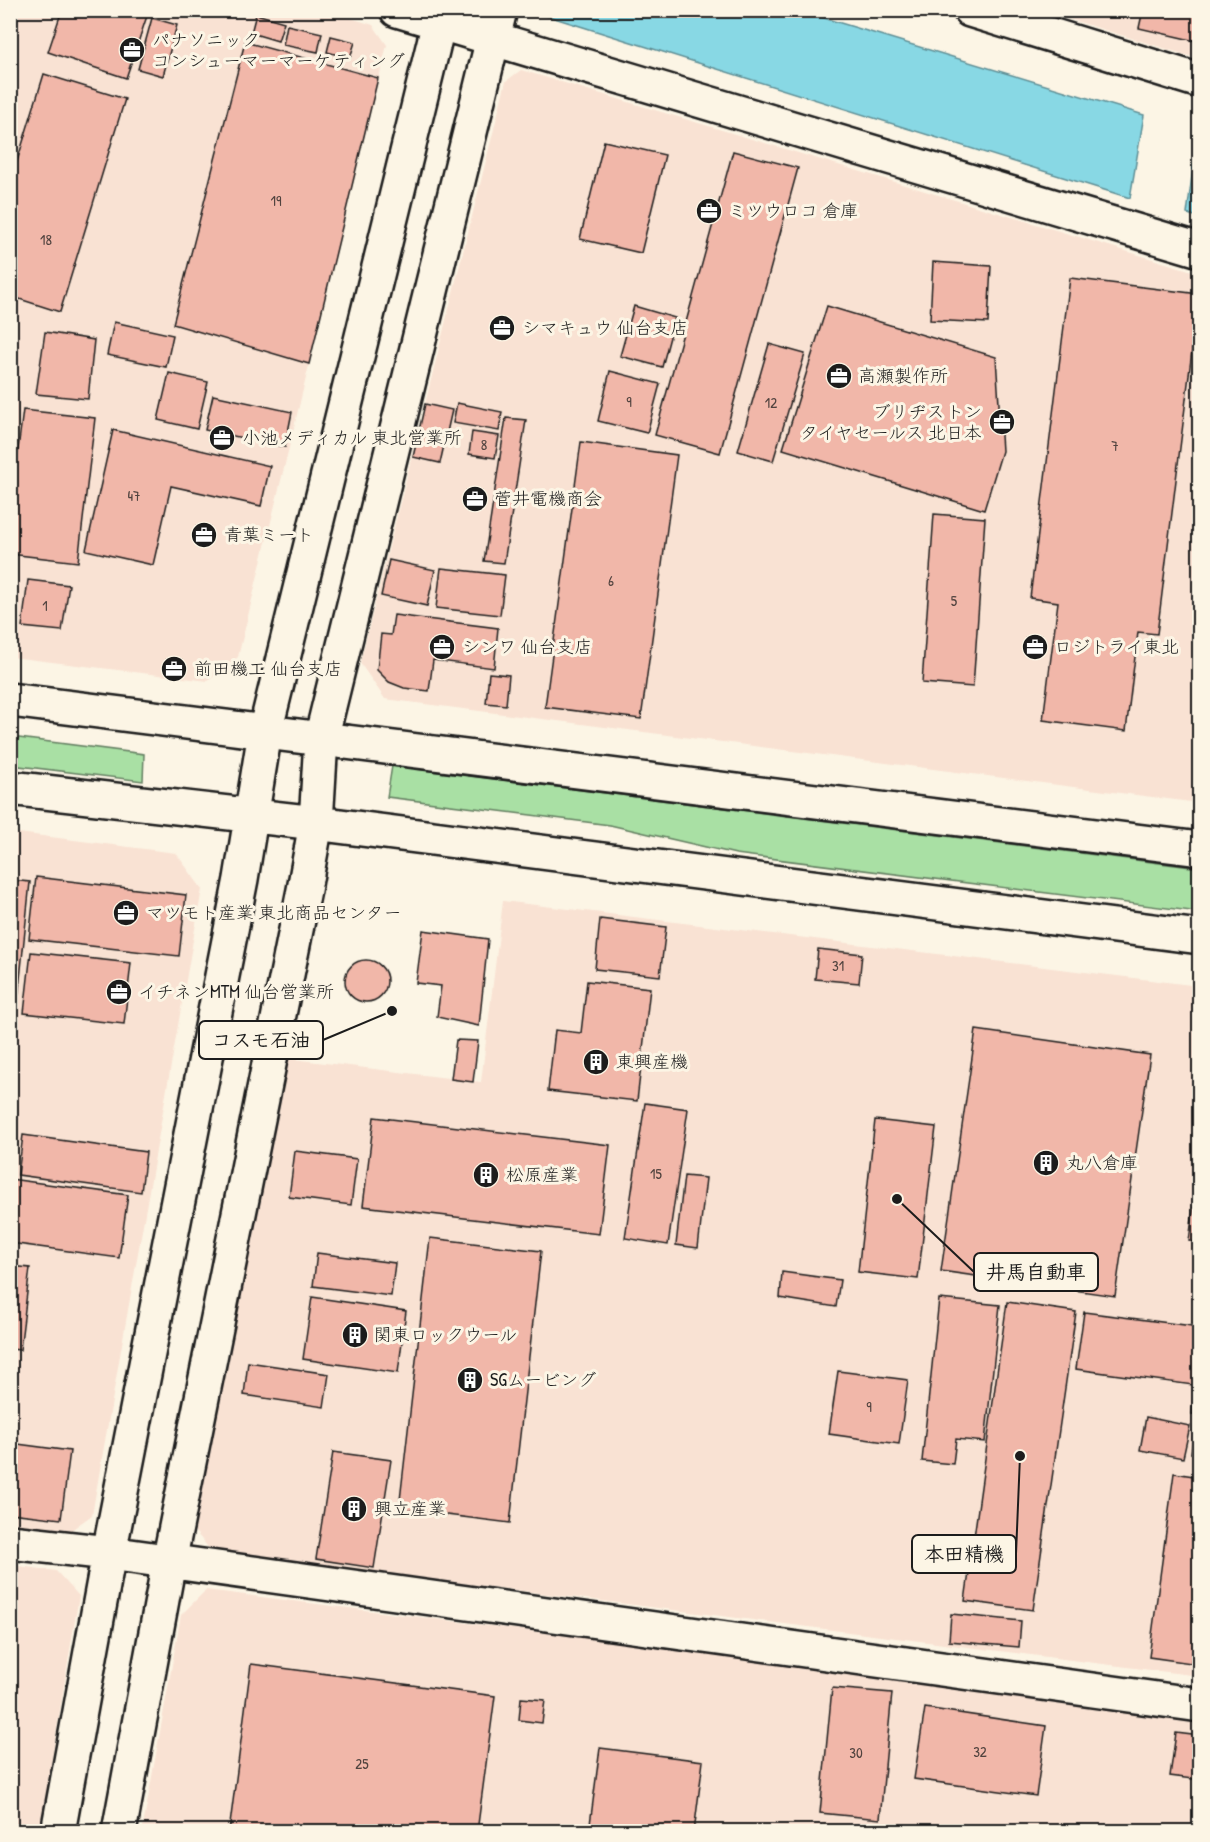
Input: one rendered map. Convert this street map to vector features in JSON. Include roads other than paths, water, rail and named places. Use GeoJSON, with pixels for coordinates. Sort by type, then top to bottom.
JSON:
{"type":"FeatureCollection","features":[{"type":"Feature","properties":{"kind":"street"},"geometry":{"type":"LineString","coordinates":[[397,10],[497,24],[1200,250]]}},
{"type":"Feature","properties":{"kind":"street"},"geometry":{"type":"LineString","coordinates":[[970,10],[1200,81]]}},
{"type":"Feature","properties":{"kind":"street"},"geometry":{"type":"LineString","coordinates":[[58,1832],[109,1553],[252,816],[265,732],[441,17]]}},
{"type":"Feature","properties":{"kind":"street"},"geometry":{"type":"LineString","coordinates":[[118,1832],[169,1562],[304,890],[315,823],[321,739],[497,24]]}},
{"type":"Feature","properties":{"kind":"street"},"geometry":{"type":"LineString","coordinates":[[10,700],[1200,849]]}},
{"type":"Feature","properties":{"kind":"street"},"geometry":{"type":"LineString","coordinates":[[10,788],[315,823],[1200,937]]}},
{"type":"Feature","properties":{"kind":"street"},"geometry":{"type":"LineString","coordinates":[[10,1542],[109,1553],[1200,1705]]}},
{"type":"Feature","properties":{"kind":"water"},"geometry":{"type":"Polygon","coordinates":[[[532,11],[801,11],[1144,115],[1130,198],[532,11]]]}},
{"type":"Feature","properties":{"kind":"water"},"geometry":{"type":"Polygon","coordinates":[[[1198,130],[1200,130],[1199,217],[1187,214],[1198,130]]]}},
{"type":"Feature","properties":{"kind":"place","name":"パナソニック コンシューマーマーケティング"},"geometry":{"type":"Point","coordinates":[132,50]}},
{"type":"Feature","properties":{"kind":"place","name":"ミツウロコ 倉庫"},"geometry":{"type":"Point","coordinates":[709,211]}},
{"type":"Feature","properties":{"kind":"place","name":"シマキュウ 仙台支店"},"geometry":{"type":"Point","coordinates":[502,328]}},
{"type":"Feature","properties":{"kind":"place","name":"高瀬製作所"},"geometry":{"type":"Point","coordinates":[839,376]}},
{"type":"Feature","properties":{"kind":"place","name":"ブリヂストン タイヤセールス 北日本"},"geometry":{"type":"Point","coordinates":[1002,422]}},
{"type":"Feature","properties":{"kind":"place","name":"小池メディカル 東北営業所"},"geometry":{"type":"Point","coordinates":[222,438]}},
{"type":"Feature","properties":{"kind":"place","name":"菅井電機商会"},"geometry":{"type":"Point","coordinates":[475,499]}},
{"type":"Feature","properties":{"kind":"place","name":"青葉ミート"},"geometry":{"type":"Point","coordinates":[204,535]}},
{"type":"Feature","properties":{"kind":"place","name":"シンワ 仙台支店"},"geometry":{"type":"Point","coordinates":[442,647]}},
{"type":"Feature","properties":{"kind":"place","name":"ロジトライ東北"},"geometry":{"type":"Point","coordinates":[1035,647]}},
{"type":"Feature","properties":{"kind":"place","name":"前田機工 仙台支店"},"geometry":{"type":"Point","coordinates":[174,669]}},
{"type":"Feature","properties":{"kind":"place","name":"マツモト産業 東北商品センター"},"geometry":{"type":"Point","coordinates":[126,913]}},
{"type":"Feature","properties":{"kind":"place","name":"イチネンMTM 仙台営業所"},"geometry":{"type":"Point","coordinates":[119,992]}},
{"type":"Feature","properties":{"kind":"place","name":"コスモ石油"},"geometry":{"type":"Point","coordinates":[392,1011]}},
{"type":"Feature","properties":{"kind":"place","name":"東興産機"},"geometry":{"type":"Point","coordinates":[596,1062]}},
{"type":"Feature","properties":{"kind":"place","name":"丸八倉庫"},"geometry":{"type":"Point","coordinates":[1046,1163]}},
{"type":"Feature","properties":{"kind":"place","name":"松原産業"},"geometry":{"type":"Point","coordinates":[486,1175]}},
{"type":"Feature","properties":{"kind":"place","name":"井馬自動車"},"geometry":{"type":"Point","coordinates":[897,1199]}},
{"type":"Feature","properties":{"kind":"place","name":"関東ロックウール"},"geometry":{"type":"Point","coordinates":[355,1335]}},
{"type":"Feature","properties":{"kind":"place","name":"SGムービング"},"geometry":{"type":"Point","coordinates":[470,1380]}},
{"type":"Feature","properties":{"kind":"place","name":"本田精機"},"geometry":{"type":"Point","coordinates":[1020,1456]}},
{"type":"Feature","properties":{"kind":"place","name":"興立産業"},"geometry":{"type":"Point","coordinates":[354,1509]}}]}
